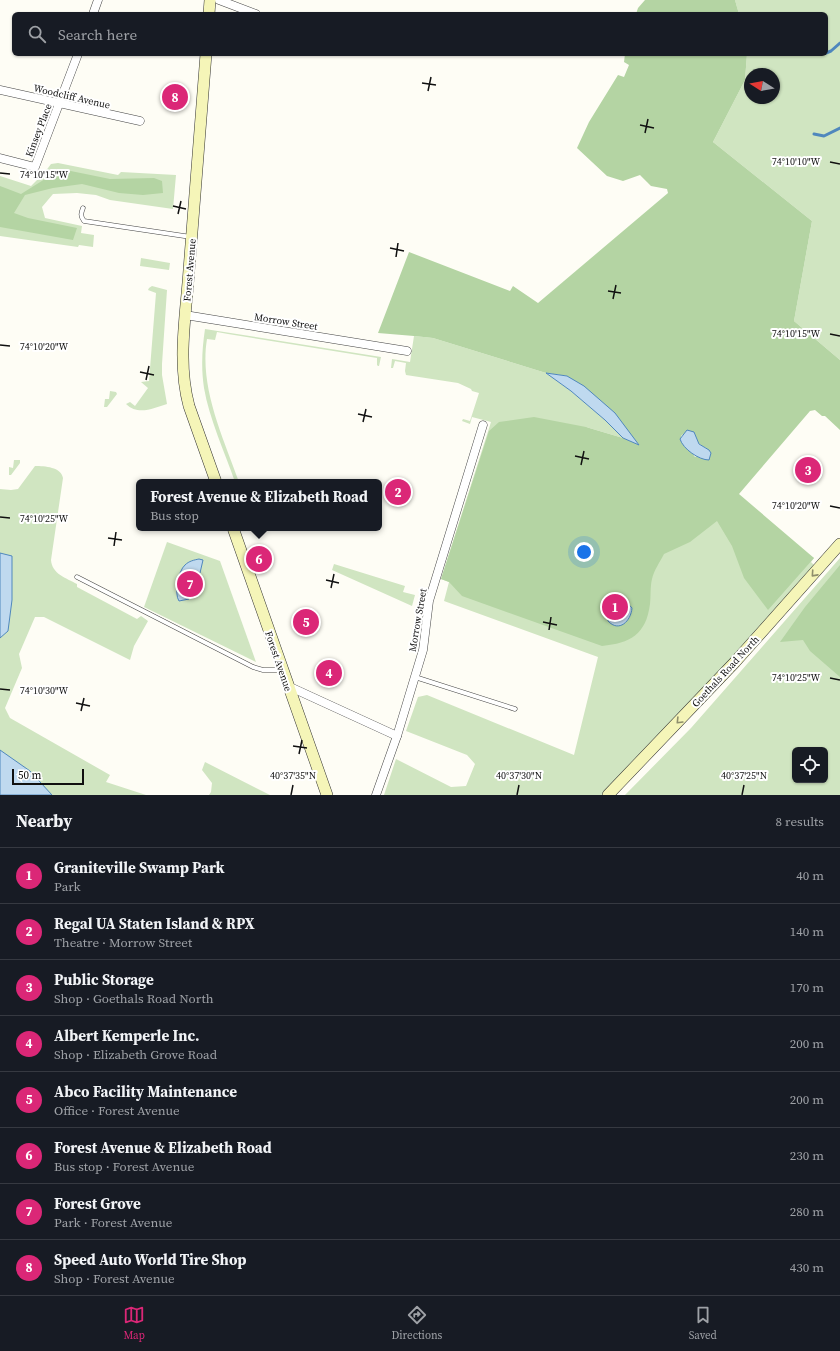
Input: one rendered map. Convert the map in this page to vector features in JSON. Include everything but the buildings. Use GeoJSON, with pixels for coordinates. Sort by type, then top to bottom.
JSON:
{"type":"FeatureCollection","features":[{"type":"Feature","properties":{"kind":"main road"},"geometry":{"type":"LineString","coordinates":[[209,12],[210,0]]}},
{"type":"Feature","properties":{"kind":"main road","name":"Forest Avenue"},"geometry":{"type":"LineString","coordinates":[[206,56],[185,315],[183,369],[185,394],[215,479]]}},
{"type":"Feature","properties":{"kind":"main road","name":"Forest Avenue"},"geometry":{"type":"LineString","coordinates":[[234,531],[327,795]]}},
{"type":"Feature","properties":{"kind":"main road","name":"Goethals Road North"},"geometry":{"type":"LineString","coordinates":[[608,795],[735,662],[840,544]]}},
{"type":"Feature","properties":{"kind":"street"},"geometry":{"type":"LineString","coordinates":[[93,12],[96,0]]}},
{"type":"Feature","properties":{"kind":"street"},"geometry":{"type":"LineString","coordinates":[[219,0],[251,12]]}},
{"type":"Feature","properties":{"kind":"street","name":"Kinsey Place"},"geometry":{"type":"LineString","coordinates":[[0,158],[35,167],[77,56]]}},
{"type":"Feature","properties":{"kind":"street","name":"Woodcliff Avenue"},"geometry":{"type":"LineString","coordinates":[[0,90],[140,121]]}},
{"type":"Feature","properties":{"kind":"street","name":"Morrow Street"},"geometry":{"type":"LineString","coordinates":[[185,315],[407,351]]}},
{"type":"Feature","properties":{"kind":"street","name":"Morrow Street"},"geometry":{"type":"LineString","coordinates":[[376,795],[397,736],[415,677],[423,649],[429,601],[483,424]]}},
{"type":"Feature","properties":{"kind":"street"},"geometry":{"type":"LineString","coordinates":[[288,686],[397,736]]}},
{"type":"Feature","properties":{"kind":"lane"},"geometry":{"type":"LineString","coordinates":[[83,208],[81,214],[84,221],[191,237]]}},
{"type":"Feature","properties":{"kind":"lane"},"geometry":{"type":"LineString","coordinates":[[77,577],[253,667],[263,670],[282,670]]}},
{"type":"Feature","properties":{"kind":"lane"},"geometry":{"type":"LineString","coordinates":[[415,677],[515,709]]}},
{"type":"Feature","properties":{"kind":"green space"},"geometry":{"type":"Polygon","coordinates":[[[645,0],[735,0],[738,12],[637,12],[645,0]]]}},
{"type":"Feature","properties":{"kind":"green space"},"geometry":{"type":"Polygon","coordinates":[[[735,0],[840,0],[840,360],[794,321],[812,221],[713,142],[744,82],[744,104],[780,104],[780,68],[746,68],[747,56],[828,56],[828,12],[738,12],[735,0]]]}},
{"type":"Feature","properties":{"kind":"green space"},"geometry":{"type":"Polygon","coordinates":[[[625,56],[747,56],[746,68],[744,68],[744,82],[713,142],[812,221],[794,321],[840,360],[840,430],[825,416],[822,416],[815,410],[810,411],[739,494],[814,558],[768,610],[744,578],[732,546],[717,521],[690,542],[664,554],[651,582],[648,615],[645,623],[635,636],[621,643],[602,646],[462,596],[449,582],[441,579],[489,431],[499,422],[534,417],[586,427],[638,444],[567,376],[546,373],[433,338],[378,333],[409,252],[510,291],[513,286],[538,303],[668,193],[667,189],[651,186],[640,175],[623,181],[607,176],[577,148],[589,122],[618,75],[624,77],[629,65],[624,62],[625,56]],[[686,432],[681,436],[695,457],[706,448],[686,432]]]}},
{"type":"Feature","properties":{"kind":"green space"},"geometry":{"type":"Polygon","coordinates":[[[58,163],[118,175],[121,172],[176,175],[173,209],[110,200],[96,195],[77,193],[53,194],[42,207],[45,218],[82,226],[81,233],[94,235],[93,247],[79,245],[78,247],[0,236],[0,176],[31,186],[51,164],[58,163]]]}},
{"type":"Feature","properties":{"kind":"green space"},"geometry":{"type":"Polygon","coordinates":[[[61,169],[110,179],[154,178],[162,181],[163,193],[143,195],[119,193],[82,184],[53,188],[25,195],[14,213],[28,218],[77,228],[73,240],[0,227],[0,186],[21,194],[61,169]]]}},
{"type":"Feature","properties":{"kind":"green space"},"geometry":{"type":"Polygon","coordinates":[[[141,258],[170,263],[169,270],[140,266],[141,258]]]}},
{"type":"Feature","properties":{"kind":"green space"},"geometry":{"type":"Polygon","coordinates":[[[152,286],[167,290],[162,375],[167,404],[146,410],[136,410],[126,404],[130,402],[135,406],[148,388],[141,382],[149,381],[156,293],[148,290],[152,286]]]}},
{"type":"Feature","properties":{"kind":"green space"},"geometry":{"type":"Polygon","coordinates":[[[205,329],[381,357],[378,366],[377,358],[217,332],[215,340],[207,339],[205,357],[209,393],[220,430],[238,479],[234,479],[213,423],[206,399],[202,373],[205,329]]]}},
{"type":"Feature","properties":{"kind":"green space"},"geometry":{"type":"Polygon","coordinates":[[[414,336],[433,338],[546,373],[571,391],[605,420],[623,438],[586,427],[814,558],[811,562],[815,566],[714,678],[602,795],[384,795],[396,759],[451,787],[466,786],[475,764],[467,755],[406,731],[418,697],[427,695],[574,755],[598,657],[444,601],[449,582],[441,579],[491,422],[472,417],[470,424],[462,421],[463,419],[470,421],[479,393],[472,391],[471,389],[458,383],[406,375],[406,363],[395,361],[393,368],[391,368],[392,359],[410,362],[414,336]]]}},
{"type":"Feature","properties":{"kind":"green space"},"geometry":{"type":"Polygon","coordinates":[[[110,391],[116,392],[117,394],[107,407],[104,407],[105,399],[109,399],[110,391]]]}},
{"type":"Feature","properties":{"kind":"green space"},"geometry":{"type":"Polygon","coordinates":[[[14,460],[20,460],[20,463],[11,475],[9,475],[9,467],[13,468],[14,460]]]}},
{"type":"Feature","properties":{"kind":"green space"},"geometry":{"type":"Polygon","coordinates":[[[35,466],[56,469],[62,474],[63,478],[51,560],[54,569],[60,575],[77,584],[77,587],[137,619],[141,616],[148,621],[134,646],[130,660],[44,617],[35,617],[19,654],[22,668],[5,708],[10,718],[110,775],[106,782],[146,795],[0,795],[0,489],[18,489],[35,466]]]}},
{"type":"Feature","properties":{"kind":"green space"},"geometry":{"type":"Polygon","coordinates":[[[167,542],[220,561],[256,662],[144,607],[167,542]]]}},
{"type":"Feature","properties":{"kind":"green space"},"geometry":{"type":"Polygon","coordinates":[[[840,558],[840,795],[625,795],[691,728],[840,558]]]}},
{"type":"Feature","properties":{"kind":"green space"},"geometry":{"type":"Polygon","coordinates":[[[334,564],[405,586],[403,592],[415,595],[412,606],[332,570],[334,564]]]}},
{"type":"Feature","properties":{"kind":"green space"},"geometry":{"type":"Polygon","coordinates":[[[840,565],[840,677],[810,651],[803,640],[780,642],[805,607],[840,565]]]}},
{"type":"Feature","properties":{"kind":"green space"},"geometry":{"type":"Polygon","coordinates":[[[205,762],[270,795],[209,795],[211,792],[212,783],[202,770],[205,762]]]}},
{"type":"Feature","properties":{"kind":"water"},"geometry":{"type":"Polygon","coordinates":[[[546,373],[567,376],[584,386],[615,413],[639,445],[623,438],[605,420],[571,391],[546,373]]]}},
{"type":"Feature","properties":{"kind":"water"},"geometry":{"type":"Polygon","coordinates":[[[687,430],[694,432],[699,444],[709,450],[711,453],[709,460],[696,456],[684,446],[680,439],[687,430]]]}},
{"type":"Feature","properties":{"kind":"water"},"geometry":{"type":"Polygon","coordinates":[[[0,553],[12,556],[12,600],[8,631],[0,638],[0,553]]]}},
{"type":"Feature","properties":{"kind":"water"},"geometry":{"type":"Polygon","coordinates":[[[199,559],[203,560],[200,573],[193,580],[191,597],[189,599],[179,601],[177,588],[180,572],[187,564],[199,559]]]}},
{"type":"Feature","properties":{"kind":"water"},"geometry":{"type":"Polygon","coordinates":[[[618,602],[626,603],[632,608],[627,621],[620,626],[616,626],[608,621],[608,618],[611,610],[618,602]]]}},
{"type":"Feature","properties":{"kind":"water"},"geometry":{"type":"Polygon","coordinates":[[[0,750],[30,771],[52,795],[0,795],[0,750]]]}},
{"type":"Feature","properties":{"kind":"waterway"},"geometry":{"type":"LineString","coordinates":[[828,52],[840,43]]}},
{"type":"Feature","properties":{"kind":"waterway"},"geometry":{"type":"LineString","coordinates":[[814,134],[824,136],[840,128]]}},
{"type":"Feature","properties":{"kind":"place","name":"Speed Auto World Tire Shop"},"geometry":{"type":"Point","coordinates":[175,97]}},
{"type":"Feature","properties":{"kind":"place","name":"Public Storage"},"geometry":{"type":"Point","coordinates":[808,470]}},
{"type":"Feature","properties":{"kind":"place","name":"Regal UA Staten Island & RPX"},"geometry":{"type":"Point","coordinates":[398,492]}},
{"type":"Feature","properties":{"kind":"place","name":"Forest Avenue & Elizabeth Road"},"geometry":{"type":"Point","coordinates":[259,559]}},
{"type":"Feature","properties":{"kind":"place","name":"Forest Grove"},"geometry":{"type":"Point","coordinates":[190,584]}},
{"type":"Feature","properties":{"kind":"place","name":"Graniteville Swamp Park"},"geometry":{"type":"Point","coordinates":[615,607]}},
{"type":"Feature","properties":{"kind":"place","name":"Abco Facility Maintenance"},"geometry":{"type":"Point","coordinates":[306,622]}},
{"type":"Feature","properties":{"kind":"place","name":"Albert Kemperle Inc."},"geometry":{"type":"Point","coordinates":[329,673]}}]}
